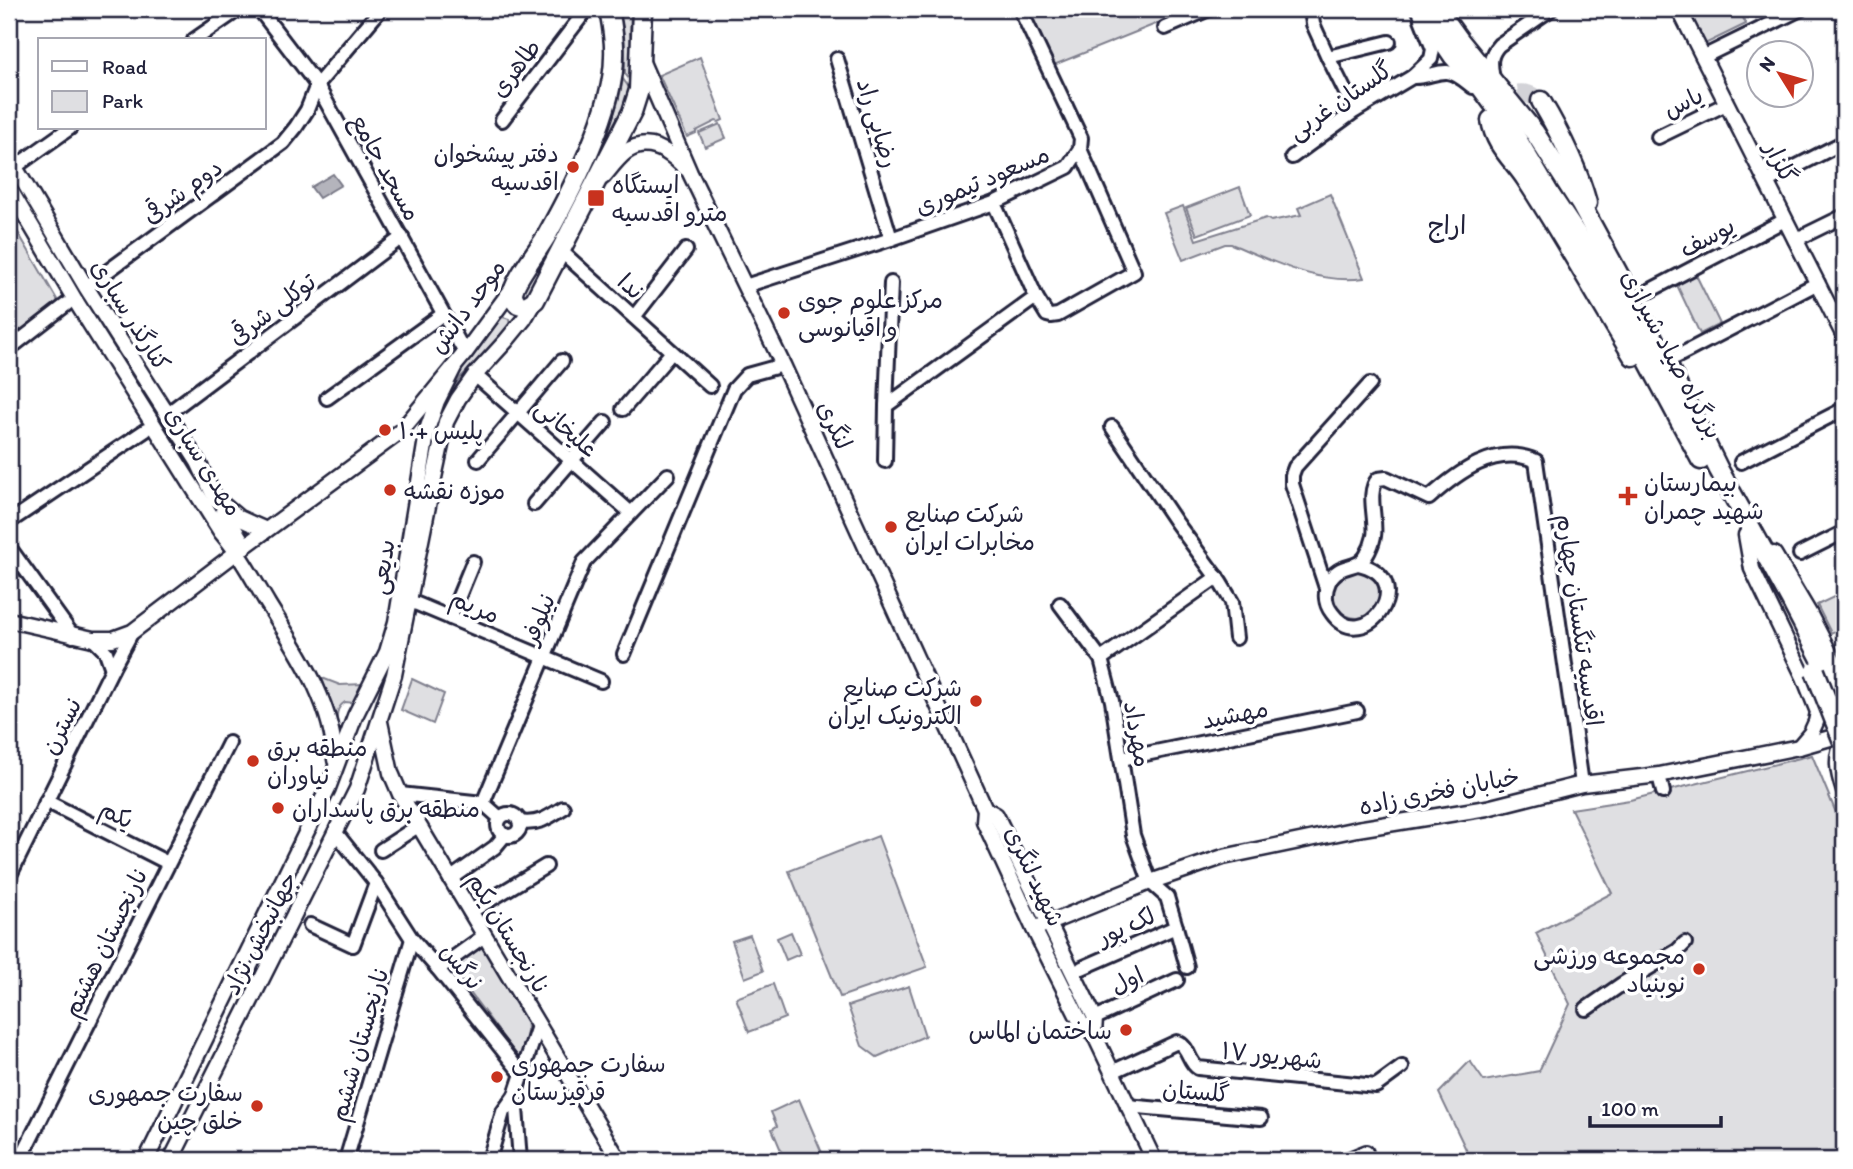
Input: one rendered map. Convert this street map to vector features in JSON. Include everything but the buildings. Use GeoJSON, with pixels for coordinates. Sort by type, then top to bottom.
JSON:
{"type":"FeatureCollection","features":[{"type":"Feature","properties":{"kind":"highway","name":"موحد دانش"},"geometry":{"type":"LineString","coordinates":[[515,285],[546,238],[575,183],[602,116],[610,89],[614,59],[609,9]]}},
{"type":"Feature","properties":{"kind":"highway","name":"موحد دانش"},"geometry":{"type":"LineString","coordinates":[[536,300],[632,112],[639,90],[642,9]]}},
{"type":"Feature","properties":{"kind":"highway","name":"بزرگراه صیاد شیرازی"},"geometry":{"type":"LineString","coordinates":[[1419,9],[1453,56],[1480,86],[1499,122],[1594,260],[1712,481],[1746,535],[1844,715]]}},
{"type":"Feature","properties":{"kind":"highway","name":"بزرگراه صیاد شیرازی"},"geometry":{"type":"LineString","coordinates":[[1437,9],[1535,133],[1581,205],[1666,362],[1719,470],[1790,598],[1819,667],[1844,742]]}},
{"type":"Feature","properties":{"kind":"highway"},"geometry":{"type":"LineString","coordinates":[[1541,101],[1571,158],[1596,233]]}},
{"type":"Feature","properties":{"kind":"highway"},"geometry":{"type":"LineString","coordinates":[[515,285],[514,298],[518,304],[526,306],[536,300]]}},
{"type":"Feature","properties":{"kind":"highway"},"geometry":{"type":"LineString","coordinates":[[1818,712],[1831,718],[1844,715]]}},
{"type":"Feature","properties":{"kind":"main road","name":"گلزار"},"geometry":{"type":"LineString","coordinates":[[1679,9],[1784,220],[1818,284],[1840,317],[1844,336]]}},
{"type":"Feature","properties":{"kind":"main road","name":"لنگری"},"geometry":{"type":"LineString","coordinates":[[641,60],[690,173],[783,365],[985,809]]}},
{"type":"Feature","properties":{"kind":"main road"},"geometry":{"type":"LineString","coordinates":[[595,186],[625,152],[642,145],[670,154],[690,173]]}},
{"type":"Feature","properties":{"kind":"main road","name":"کنارگذر سباری"},"geometry":{"type":"LineString","coordinates":[[11,165],[198,462],[209,501]]}},
{"type":"Feature","properties":{"kind":"main road","name":"مهدی سباری"},"geometry":{"type":"LineString","coordinates":[[11,165],[82,297],[209,501],[221,532],[241,549],[299,654],[320,697],[334,743],[335,768]]}},
{"type":"Feature","properties":{"kind":"main road","name":"مهدی سباری"},"geometry":{"type":"LineString","coordinates":[[9,188],[75,300],[209,501]]}},
{"type":"Feature","properties":{"kind":"main road","name":"کنارگذر سباری"},"geometry":{"type":"LineString","coordinates":[[9,205],[67,304],[176,477],[209,501]]}},
{"type":"Feature","properties":{"kind":"main road","name":"موحد دانش"},"geometry":{"type":"LineString","coordinates":[[132,632],[401,431],[465,353],[515,285]]}},
{"type":"Feature","properties":{"kind":"main road","name":"موحد دانش"},"geometry":{"type":"LineString","coordinates":[[443,434],[458,399],[536,300]]}},
{"type":"Feature","properties":{"kind":"main road"},"geometry":{"type":"LineString","coordinates":[[491,318],[507,313],[515,320],[515,330]]}},
{"type":"Feature","properties":{"kind":"main road","name":"بدیعی"},"geometry":{"type":"LineString","coordinates":[[335,768],[355,716],[392,638],[428,427],[454,367]]}},
{"type":"Feature","properties":{"kind":"main road","name":"بدیعی"},"geometry":{"type":"LineString","coordinates":[[380,721],[394,675],[443,434]]}},
{"type":"Feature","properties":{"kind":"main road"},"geometry":{"type":"LineString","coordinates":[[1735,498],[1751,517],[1790,579],[1844,681]]}},
{"type":"Feature","properties":{"kind":"main road"},"geometry":{"type":"LineString","coordinates":[[209,501],[266,530]]}},
{"type":"Feature","properties":{"kind":"main road"},"geometry":{"type":"LineString","coordinates":[[1746,535],[1752,569],[1818,712],[1811,733],[1798,747]]}},
{"type":"Feature","properties":{"kind":"main road"},"geometry":{"type":"LineString","coordinates":[[9,620],[93,639],[113,639],[132,632]]}},
{"type":"Feature","properties":{"kind":"main road","name":"جهانبخش نژاد"},"geometry":{"type":"LineString","coordinates":[[171,1160],[357,789],[380,721]]}},
{"type":"Feature","properties":{"kind":"main road","name":"نارنجستان یکم"},"geometry":{"type":"LineString","coordinates":[[380,721],[391,773],[400,794],[619,1160]]}},
{"type":"Feature","properties":{"kind":"main road","name":"خیابان فخری زاده"},"geometry":{"type":"LineString","coordinates":[[1034,929],[1150,881],[1271,846],[1487,808],[1582,784],[1659,775],[1798,747],[1844,734]]}},
{"type":"Feature","properties":{"kind":"main road"},"geometry":{"type":"LineString","coordinates":[[1844,742],[1838,754],[1837,765],[1844,791]]}},
{"type":"Feature","properties":{"kind":"main road","name":"جهانبخش نژاد"},"geometry":{"type":"LineString","coordinates":[[146,1160],[328,788],[335,768]]}},
{"type":"Feature","properties":{"kind":"main road","name":"شهید لنگری"},"geometry":{"type":"LineString","coordinates":[[1094,1034],[1095,1018],[1050,923],[996,815],[985,809],[984,821],[1034,929],[1081,1023],[1094,1034],[1154,1160]]}},
{"type":"Feature","properties":{"kind":"main road"},"geometry":{"type":"LineString","coordinates":[[1040,903],[1055,911],[1084,909]]}},
{"type":"Feature","properties":{"kind":"main road"},"geometry":{"type":"LineString","coordinates":[[208,1033],[217,1044],[229,1045]]}},
{"type":"Feature","properties":{"kind":"street"},"geometry":{"type":"LineString","coordinates":[[197,38],[239,9]]}},
{"type":"Feature","properties":{"kind":"street","name":"مسجد جامع"},"geometry":{"type":"LineString","coordinates":[[259,9],[317,85],[465,353]]}},
{"type":"Feature","properties":{"kind":"street","name":"دوم شرقی"},"geometry":{"type":"LineString","coordinates":[[86,287],[283,143],[307,110],[317,85],[381,9]]}},
{"type":"Feature","properties":{"kind":"street","name":"طاهری"},"geometry":{"type":"LineString","coordinates":[[502,120],[587,9]]}},
{"type":"Feature","properties":{"kind":"street","name":"مسعود تیموری"},"geometry":{"type":"LineString","coordinates":[[745,286],[994,203],[1068,167],[1080,149],[1081,138],[1020,9]]}},
{"type":"Feature","properties":{"kind":"street"},"geometry":{"type":"LineString","coordinates":[[1165,28],[1209,9]]}},
{"type":"Feature","properties":{"kind":"street"},"geometry":{"type":"LineString","coordinates":[[1314,9],[1312,20],[1355,111]]}},
{"type":"Feature","properties":{"kind":"street"},"geometry":{"type":"LineString","coordinates":[[1412,77],[1431,59],[1433,49],[1419,9]]}},
{"type":"Feature","properties":{"kind":"street"},"geometry":{"type":"LineString","coordinates":[[1493,80],[1492,52],[1551,9]]}},
{"type":"Feature","properties":{"kind":"street"},"geometry":{"type":"LineString","coordinates":[[1703,57],[1801,9]]}},
{"type":"Feature","properties":{"kind":"street"},"geometry":{"type":"LineString","coordinates":[[1328,57],[1389,42]]}},
{"type":"Feature","properties":{"kind":"street","name":"رضایی راد"},"geometry":{"type":"LineString","coordinates":[[837,59],[891,239]]}},
{"type":"Feature","properties":{"kind":"street"},"geometry":{"type":"LineString","coordinates":[[1412,77],[1422,78],[1447,72],[1459,76],[1474,88],[1499,122]]}},
{"type":"Feature","properties":{"kind":"street","name":"گلستان غربی"},"geometry":{"type":"LineString","coordinates":[[1292,157],[1355,111],[1412,77]]}},
{"type":"Feature","properties":{"kind":"street","name":"یاس"},"geometry":{"type":"LineString","coordinates":[[1658,137],[1726,104]]}},
{"type":"Feature","properties":{"kind":"street"},"geometry":{"type":"LineString","coordinates":[[11,165],[67,130]]}},
{"type":"Feature","properties":{"kind":"street"},"geometry":{"type":"LineString","coordinates":[[1766,183],[1844,142]]}},
{"type":"Feature","properties":{"kind":"street"},"geometry":{"type":"LineString","coordinates":[[994,203],[1036,297],[1051,317],[1134,272],[1080,149]]}},
{"type":"Feature","properties":{"kind":"street"},"geometry":{"type":"LineString","coordinates":[[1795,240],[1844,216]]}},
{"type":"Feature","properties":{"kind":"street","name":"یوسف"},"geometry":{"type":"LineString","coordinates":[[1649,291],[1784,220]]}},
{"type":"Feature","properties":{"kind":"street","name":"توکلی شرقی"},"geometry":{"type":"LineString","coordinates":[[167,414],[402,237]]}},
{"type":"Feature","properties":{"kind":"street"},"geometry":{"type":"LineString","coordinates":[[634,317],[686,250]]}},
{"type":"Feature","properties":{"kind":"street","name":"ندا"},"geometry":{"type":"LineString","coordinates":[[561,251],[710,386]]}},
{"type":"Feature","properties":{"kind":"street"},"geometry":{"type":"LineString","coordinates":[[885,461],[891,283]]}},
{"type":"Feature","properties":{"kind":"street"},"geometry":{"type":"LineString","coordinates":[[1676,356],[1818,284]]}},
{"type":"Feature","properties":{"kind":"street"},"geometry":{"type":"LineString","coordinates":[[886,405],[1036,297]]}},
{"type":"Feature","properties":{"kind":"street"},"geometry":{"type":"LineString","coordinates":[[9,349],[67,304]]}},
{"type":"Feature","properties":{"kind":"street"},"geometry":{"type":"LineString","coordinates":[[327,398],[443,314]]}},
{"type":"Feature","properties":{"kind":"street"},"geometry":{"type":"LineString","coordinates":[[623,409],[672,352]]}},
{"type":"Feature","properties":{"kind":"street"},"geometry":{"type":"LineString","coordinates":[[478,460],[562,361]]}},
{"type":"Feature","properties":{"kind":"street"},"geometry":{"type":"LineString","coordinates":[[624,654],[734,389],[747,375],[783,365]]}},
{"type":"Feature","properties":{"kind":"street","name":"علیخانی"},"geometry":{"type":"LineString","coordinates":[[475,375],[631,513]]}},
{"type":"Feature","properties":{"kind":"street"},"geometry":{"type":"LineString","coordinates":[[1326,588],[1338,571],[1358,564],[1367,566],[1382,579],[1387,598],[1384,608],[1370,622],[1351,625],[1334,616],[1328,608],[1326,588],[1292,484],[1295,467],[1370,384]]}},
{"type":"Feature","properties":{"kind":"street"},"geometry":{"type":"LineString","coordinates":[[1741,462],[1844,410]]}},
{"type":"Feature","properties":{"kind":"street"},"geometry":{"type":"LineString","coordinates":[[534,504],[605,422]]}},
{"type":"Feature","properties":{"kind":"street"},"geometry":{"type":"LineString","coordinates":[[1112,427],[1217,577],[1232,603],[1236,638]]}},
{"type":"Feature","properties":{"kind":"street"},"geometry":{"type":"LineString","coordinates":[[9,522],[146,430]]}},
{"type":"Feature","properties":{"kind":"street","name":"اقدسیه تنگستان چهارم"},"geometry":{"type":"LineString","coordinates":[[1358,564],[1365,557],[1374,535],[1374,483],[1378,479],[1387,478],[1429,498],[1474,464],[1523,455],[1536,461],[1582,784]]}},
{"type":"Feature","properties":{"kind":"street","name":"نیلوفر"},"geometry":{"type":"LineString","coordinates":[[483,803],[584,562],[668,475]]}},
{"type":"Feature","properties":{"kind":"street"},"geometry":{"type":"LineString","coordinates":[[1800,554],[1844,532]]}},
{"type":"Feature","properties":{"kind":"street"},"geometry":{"type":"LineString","coordinates":[[9,547],[73,636]]}},
{"type":"Feature","properties":{"kind":"street"},"geometry":{"type":"LineString","coordinates":[[450,618],[473,562]]}},
{"type":"Feature","properties":{"kind":"street"},"geometry":{"type":"LineString","coordinates":[[1101,659],[1217,577]]}},
{"type":"Feature","properties":{"kind":"street","name":"مریم"},"geometry":{"type":"LineString","coordinates":[[410,601],[601,681]]}},
{"type":"Feature","properties":{"kind":"street","name":"مهرداد"},"geometry":{"type":"LineString","coordinates":[[1060,604],[1101,659],[1112,701],[1133,835],[1150,881]]}},
{"type":"Feature","properties":{"kind":"street","name":"نسترن"},"geometry":{"type":"LineString","coordinates":[[9,877],[132,632]]}},
{"type":"Feature","properties":{"kind":"street"},"geometry":{"type":"LineString","coordinates":[[93,639],[106,652],[112,669]]}},
{"type":"Feature","properties":{"kind":"street","name":"مهشید"},"geometry":{"type":"LineString","coordinates":[[1121,759],[1357,710]]}},
{"type":"Feature","properties":{"kind":"street","name":"نارنجستان هشتم"},"geometry":{"type":"LineString","coordinates":[[20,1160],[229,743]]}},
{"type":"Feature","properties":{"kind":"street"},"geometry":{"type":"LineString","coordinates":[[1659,775],[1663,792]]}},
{"type":"Feature","properties":{"kind":"street"},"geometry":{"type":"LineString","coordinates":[[400,794],[483,803],[500,818]]}},
{"type":"Feature","properties":{"kind":"street","name":"یکم"},"geometry":{"type":"LineString","coordinates":[[46,802],[168,863]]}},
{"type":"Feature","properties":{"kind":"street"},"geometry":{"type":"LineString","coordinates":[[500,818],[506,814],[513,815],[519,822],[529,824],[544,821],[563,808]]}},
{"type":"Feature","properties":{"kind":"street"},"geometry":{"type":"LineString","coordinates":[[500,818],[499,828],[505,835]]}},
{"type":"Feature","properties":{"kind":"street"},"geometry":{"type":"LineString","coordinates":[[450,879],[495,847],[505,835],[515,833],[519,822]]}},
{"type":"Feature","properties":{"kind":"street"},"geometry":{"type":"LineString","coordinates":[[381,850],[418,826]]}},
{"type":"Feature","properties":{"kind":"street","name":"نرگس"},"geometry":{"type":"LineString","coordinates":[[336,832],[376,883],[412,939],[521,1073]]}},
{"type":"Feature","properties":{"kind":"street"},"geometry":{"type":"LineString","coordinates":[[470,912],[546,866]]}},
{"type":"Feature","properties":{"kind":"street","name":"لک پور"},"geometry":{"type":"LineString","coordinates":[[1083,968],[1176,927],[1166,895],[1150,881]]}},
{"type":"Feature","properties":{"kind":"street"},"geometry":{"type":"LineString","coordinates":[[310,925],[353,945],[376,883]]}},
{"type":"Feature","properties":{"kind":"street"},"geometry":{"type":"LineString","coordinates":[[1176,927],[1186,967]]}},
{"type":"Feature","properties":{"kind":"street"},"geometry":{"type":"LineString","coordinates":[[438,969],[484,936]]}},
{"type":"Feature","properties":{"kind":"street","name":"نارنجستان ششم"},"geometry":{"type":"LineString","coordinates":[[346,1160],[412,939]]}},
{"type":"Feature","properties":{"kind":"street"},"geometry":{"type":"LineString","coordinates":[[1586,1009],[1677,951],[1685,943]]}},
{"type":"Feature","properties":{"kind":"street","name":"اول"},"geometry":{"type":"LineString","coordinates":[[1095,1018],[1177,980]]}},
{"type":"Feature","properties":{"kind":"street"},"geometry":{"type":"LineString","coordinates":[[520,1160],[515,1095],[538,1026]]}},
{"type":"Feature","properties":{"kind":"street","name":"۱۷ شهریور"},"geometry":{"type":"LineString","coordinates":[[1112,1072],[1177,1042],[1184,1045],[1192,1063],[1198,1068],[1376,1086],[1402,1067]]}},
{"type":"Feature","properties":{"kind":"street"},"geometry":{"type":"LineString","coordinates":[[489,1160],[503,1112],[515,1095]]}},
{"type":"Feature","properties":{"kind":"street","name":"گلستان"},"geometry":{"type":"LineString","coordinates":[[1127,1106],[1261,1118]]}},
{"type":"Feature","properties":{"kind":"street"},"geometry":{"type":"LineString","coordinates":[[1346,1160],[1366,1152]]}},
{"type":"Feature","properties":{"kind":"green space"},"geometry":{"type":"Polygon","coordinates":[[[619,9],[631,9],[630,33],[635,86],[625,74],[619,9]]]}},
{"type":"Feature","properties":{"kind":"green space"},"geometry":{"type":"Polygon","coordinates":[[[1029,9],[1193,9],[1054,65],[1029,9]]]}},
{"type":"Feature","properties":{"kind":"green space"},"geometry":{"type":"Polygon","coordinates":[[[1687,9],[1739,9],[1746,24],[1705,44],[1687,9]]]}},
{"type":"Feature","properties":{"kind":"green space"},"geometry":{"type":"Polygon","coordinates":[[[700,57],[723,120],[687,137],[659,75],[700,57]]]}},
{"type":"Feature","properties":{"kind":"green space"},"geometry":{"type":"Polygon","coordinates":[[[623,79],[633,93],[525,302],[518,296],[595,158],[612,120],[623,79]]]}},
{"type":"Feature","properties":{"kind":"green space"},"geometry":{"type":"Polygon","coordinates":[[[720,124],[726,138],[705,147],[699,133],[720,124]]]}},
{"type":"Feature","properties":{"kind":"green space"},"geometry":{"type":"Polygon","coordinates":[[[1240,187],[1250,215],[1197,235],[1186,208],[1240,187]]]}},
{"type":"Feature","properties":{"kind":"green space"},"geometry":{"type":"Polygon","coordinates":[[[1330,194],[1364,278],[1313,275],[1231,244],[1183,260],[1164,213],[1183,206],[1196,240],[1266,218],[1271,221],[1301,215],[1298,208],[1330,194]]]}},
{"type":"Feature","properties":{"kind":"green space"},"geometry":{"type":"Polygon","coordinates":[[[9,217],[59,303],[9,341],[9,217]]]}},
{"type":"Feature","properties":{"kind":"green space"},"geometry":{"type":"Polygon","coordinates":[[[1695,273],[1720,324],[1700,334],[1676,283],[1695,273]]]}},
{"type":"Feature","properties":{"kind":"green space"},"geometry":{"type":"Polygon","coordinates":[[[498,319],[509,319],[510,326],[459,379],[437,419],[425,454],[451,378],[498,319]]]}},
{"type":"Feature","properties":{"kind":"green space"},"geometry":{"type":"Polygon","coordinates":[[[1357,570],[1374,577],[1381,594],[1374,611],[1357,618],[1340,611],[1333,594],[1340,577],[1357,570]]]}},
{"type":"Feature","properties":{"kind":"green space"},"geometry":{"type":"Polygon","coordinates":[[[1844,592],[1844,626],[1831,633],[1817,605],[1844,592]]]}},
{"type":"Feature","properties":{"kind":"green space"},"geometry":{"type":"Polygon","coordinates":[[[322,678],[340,685],[363,684],[355,703],[345,702],[338,710],[338,726],[322,678]]]}},
{"type":"Feature","properties":{"kind":"green space"},"geometry":{"type":"Polygon","coordinates":[[[412,679],[444,694],[433,724],[401,710],[412,679]]]}},
{"type":"Feature","properties":{"kind":"green space","name":"مجموعه ورزشی نوبنیاد"},"geometry":{"type":"Polygon","coordinates":[[[1812,755],[1844,832],[1844,1160],[1471,1160],[1439,1093],[1470,1061],[1484,1081],[1539,1071],[1570,1004],[1536,933],[1612,893],[1571,809],[1630,800],[1812,755]]]}},
{"type":"Feature","properties":{"kind":"green space"},"geometry":{"type":"Polygon","coordinates":[[[878,836],[927,967],[840,997],[789,871],[878,836]]]}},
{"type":"Feature","properties":{"kind":"green space"},"geometry":{"type":"Polygon","coordinates":[[[791,932],[800,954],[786,960],[777,938],[791,932]]]}},
{"type":"Feature","properties":{"kind":"green space"},"geometry":{"type":"Polygon","coordinates":[[[750,935],[763,971],[745,978],[732,941],[750,935]]]}},
{"type":"Feature","properties":{"kind":"green space"},"geometry":{"type":"Polygon","coordinates":[[[481,945],[526,1020],[526,1035],[520,1060],[451,967],[481,945]]]}},
{"type":"Feature","properties":{"kind":"green space"},"geometry":{"type":"Polygon","coordinates":[[[773,984],[785,1018],[749,1032],[736,998],[773,984]]]}},
{"type":"Feature","properties":{"kind":"green space"},"geometry":{"type":"Polygon","coordinates":[[[909,986],[925,1036],[877,1057],[862,1046],[848,1006],[909,986]]]}},
{"type":"Feature","properties":{"kind":"green space"},"geometry":{"type":"Polygon","coordinates":[[[799,1099],[825,1160],[785,1160],[772,1129],[777,1126],[771,1112],[799,1099]]]}},
{"type":"Feature","properties":{"kind":"shaded area"},"geometry":{"type":"Polygon","coordinates":[[[333,174],[341,185],[319,198],[311,187],[333,174]]]}},
{"type":"Feature","properties":{"kind":"tunnel"},"geometry":{"type":"LineString","coordinates":[[1496,108],[1511,95],[1523,93],[1541,101]]}},
{"type":"Feature","properties":{"kind":"place","name":"دفتر پیشخوان اقدسیه"},"geometry":{"type":"Point","coordinates":[573,167]}},
{"type":"Feature","properties":{"kind":"place","name":"ایستگاه مترو اقدسیه"},"geometry":{"type":"Point","coordinates":[596,198]}},
{"type":"Feature","properties":{"kind":"place","name":"مرکز علوم جوی و اقیانوسی"},"geometry":{"type":"Point","coordinates":[784,313]}},
{"type":"Feature","properties":{"kind":"place","name":"پلیس +۱۰"},"geometry":{"type":"Point","coordinates":[385,430]}},
{"type":"Feature","properties":{"kind":"place","name":"موزه نقشه"},"geometry":{"type":"Point","coordinates":[390,490]}},
{"type":"Feature","properties":{"kind":"place","name":"بیمارستان شهید چمران"},"geometry":{"type":"Point","coordinates":[1628,496]}},
{"type":"Feature","properties":{"kind":"place","name":"شرکت صنایع مخابرات ایران"},"geometry":{"type":"Point","coordinates":[891,527]}},
{"type":"Feature","properties":{"kind":"place","name":"شرکت صنایع الکترونیک ایران"},"geometry":{"type":"Point","coordinates":[976,701]}},
{"type":"Feature","properties":{"kind":"place","name":"منطقه برق نیاوران"},"geometry":{"type":"Point","coordinates":[253,761]}},
{"type":"Feature","properties":{"kind":"place","name":"منطقه برق پاسداران"},"geometry":{"type":"Point","coordinates":[278,808]}},
{"type":"Feature","properties":{"kind":"place","name":"مجموعه ورزشی نوبنیاد"},"geometry":{"type":"Point","coordinates":[1699,969]}},
{"type":"Feature","properties":{"kind":"place","name":"ساختمان الماس"},"geometry":{"type":"Point","coordinates":[1126,1030]}},
{"type":"Feature","properties":{"kind":"place","name":"سفارت جمهوری قرقیزستان"},"geometry":{"type":"Point","coordinates":[497,1077]}},
{"type":"Feature","properties":{"kind":"place","name":"سفارت جمهوری خلق چین"},"geometry":{"type":"Point","coordinates":[257,1106]}},
{"type":"Feature","properties":{"kind":"district","name":"اراج"},"geometry":{"type":"Point","coordinates":[1447,225]}}]}
